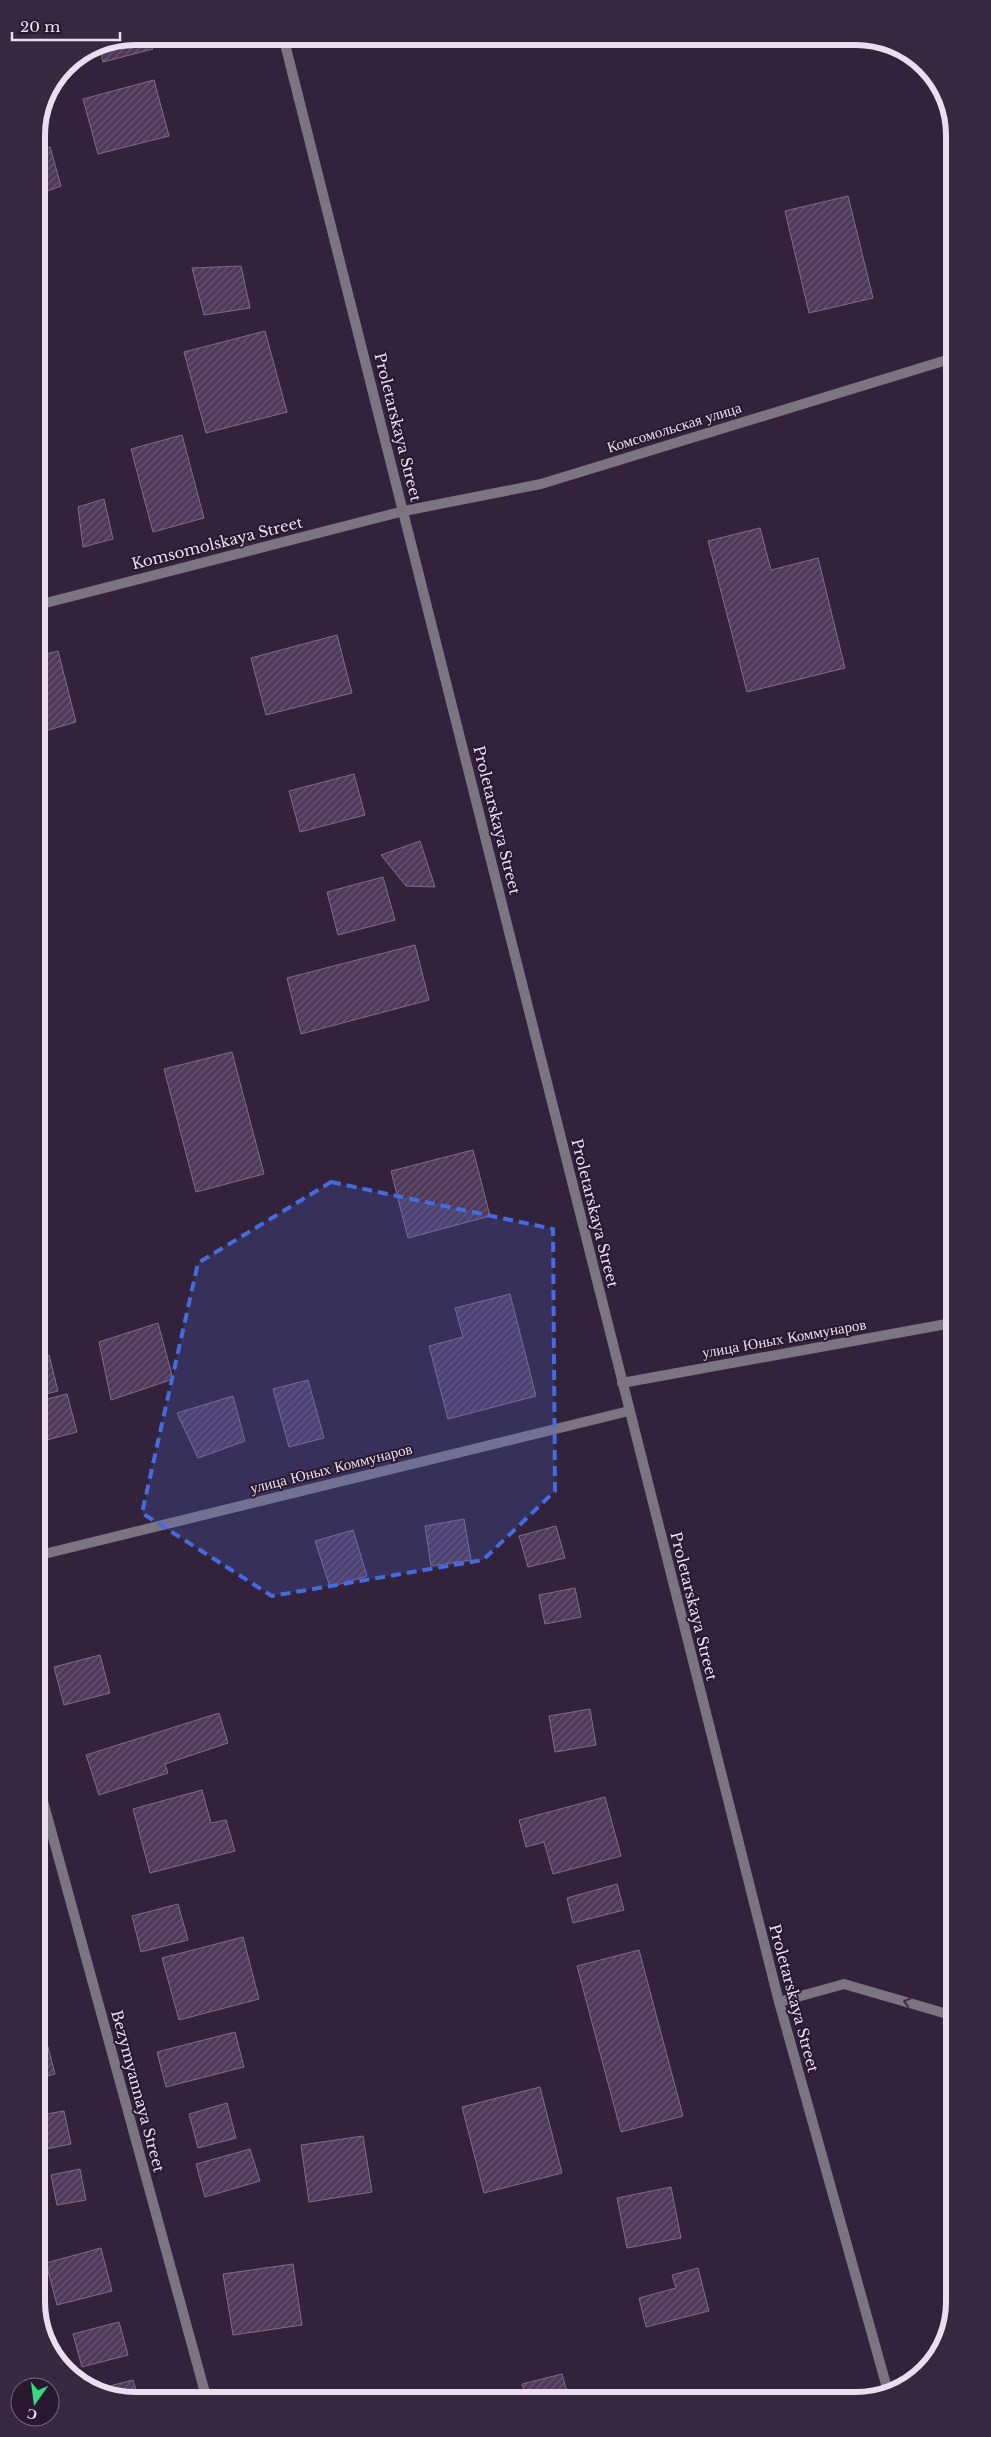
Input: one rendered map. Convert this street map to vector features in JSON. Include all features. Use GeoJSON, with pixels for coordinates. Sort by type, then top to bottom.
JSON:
{"type":"FeatureCollection","features":[{"type":"Feature","properties":{"kind":"street","name":"Proletarskaya Street"},"geometry":{"type":"LineString","coordinates":[[285,45],[404,510],[628,1411],[779,2002],[887,2386]]}},
{"type":"Feature","properties":{"kind":"street","name":"Комсомольская улица"},"geometry":{"type":"LineString","coordinates":[[404,510],[541,484],[946,360]]}},
{"type":"Feature","properties":{"kind":"street","name":"Komsomolskaya Street"},"geometry":{"type":"LineString","coordinates":[[45,603],[404,510]]}},
{"type":"Feature","properties":{"kind":"street","name":"улица Юных Коммунаров"},"geometry":{"type":"LineString","coordinates":[[622,1383],[946,1324]]}},
{"type":"Feature","properties":{"kind":"street","name":"улица Юных Коммунаров"},"geometry":{"type":"LineString","coordinates":[[45,1554],[628,1411]]}},
{"type":"Feature","properties":{"kind":"street","name":"Bezymyannaya Street"},"geometry":{"type":"LineString","coordinates":[[45,1808],[205,2392]]}},
{"type":"Feature","properties":{"kind":"street"},"geometry":{"type":"LineString","coordinates":[[779,2002],[844,1984],[946,2014]]}},
{"type":"Feature","properties":{"kind":"highlighted area"},"geometry":{"type":"Polygon","coordinates":[[[331,1182],[553,1229],[555,1491],[483,1560],[272,1596],[142,1513],[198,1263],[331,1182]]]}},
{"type":"Feature","properties":{"kind":"building"},"geometry":{"type":"Polygon","coordinates":[[[135,45],[151,45],[153,49],[103,62],[101,52],[106,50],[135,45]]]}},
{"type":"Feature","properties":{"kind":"building"},"geometry":{"type":"Polygon","coordinates":[[[154,80],[169,136],[98,154],[83,99],[154,80]]]}},
{"type":"Feature","properties":{"kind":"building"},"geometry":{"type":"Polygon","coordinates":[[[50,147],[61,186],[45,192],[45,148],[50,147]]]}},
{"type":"Feature","properties":{"kind":"building"},"geometry":{"type":"Polygon","coordinates":[[[848,196],[873,298],[809,313],[785,211],[848,196]]]}},
{"type":"Feature","properties":{"kind":"building"},"geometry":{"type":"Polygon","coordinates":[[[241,266],[250,308],[204,315],[192,268],[241,266]]]}},
{"type":"Feature","properties":{"kind":"building"},"geometry":{"type":"Polygon","coordinates":[[[265,331],[287,412],[206,433],[184,352],[265,331]]]}},
{"type":"Feature","properties":{"kind":"building"},"geometry":{"type":"Polygon","coordinates":[[[182,435],[204,518],[153,532],[131,449],[182,435]]]}},
{"type":"Feature","properties":{"kind":"building"},"geometry":{"type":"Polygon","coordinates":[[[104,499],[113,539],[83,547],[78,507],[104,499]]]}},
{"type":"Feature","properties":{"kind":"building"},"geometry":{"type":"Polygon","coordinates":[[[760,528],[771,570],[818,558],[845,668],[747,692],[708,541],[760,528]]]}},
{"type":"Feature","properties":{"kind":"building"},"geometry":{"type":"Polygon","coordinates":[[[337,635],[352,693],[266,715],[251,658],[337,635]]]}},
{"type":"Feature","properties":{"kind":"building"},"geometry":{"type":"Polygon","coordinates":[[[58,651],[76,722],[45,731],[45,654],[58,651]]]}},
{"type":"Feature","properties":{"kind":"building"},"geometry":{"type":"Polygon","coordinates":[[[354,774],[365,815],[300,832],[289,791],[354,774]]]}},
{"type":"Feature","properties":{"kind":"building"},"geometry":{"type":"Polygon","coordinates":[[[420,841],[435,887],[406,886],[381,855],[420,841]]]}},
{"type":"Feature","properties":{"kind":"building"},"geometry":{"type":"Polygon","coordinates":[[[383,877],[395,920],[338,935],[327,892],[383,877]]]}},
{"type":"Feature","properties":{"kind":"building"},"geometry":{"type":"Polygon","coordinates":[[[415,945],[429,1000],[301,1034],[287,978],[415,945]]]}},
{"type":"Feature","properties":{"kind":"building"},"geometry":{"type":"Polygon","coordinates":[[[232,1052],[264,1174],[196,1192],[164,1069],[232,1052]]]}},
{"type":"Feature","properties":{"kind":"building"},"geometry":{"type":"Polygon","coordinates":[[[473,1150],[490,1216],[408,1238],[391,1171],[473,1150]]]}},
{"type":"Feature","properties":{"kind":"building"},"geometry":{"type":"Polygon","coordinates":[[[510,1294],[536,1396],[448,1419],[429,1346],[463,1337],[455,1308],[510,1294]]]}},
{"type":"Feature","properties":{"kind":"building"},"geometry":{"type":"Polygon","coordinates":[[[158,1323],[173,1379],[111,1400],[99,1342],[158,1323]]]}},
{"type":"Feature","properties":{"kind":"building"},"geometry":{"type":"Polygon","coordinates":[[[49,1355],[58,1391],[45,1394],[45,1356],[49,1355]]]}},
{"type":"Feature","properties":{"kind":"building"},"geometry":{"type":"Polygon","coordinates":[[[308,1380],[324,1438],[289,1447],[273,1389],[308,1380]]]}},
{"type":"Feature","properties":{"kind":"building"},"geometry":{"type":"Polygon","coordinates":[[[67,1394],[77,1432],[45,1440],[45,1400],[67,1394]]]}},
{"type":"Feature","properties":{"kind":"building"},"geometry":{"type":"Polygon","coordinates":[[[233,1396],[245,1441],[198,1458],[177,1413],[233,1396]]]}},
{"type":"Feature","properties":{"kind":"building"},"geometry":{"type":"Polygon","coordinates":[[[464,1519],[471,1560],[431,1566],[425,1526],[464,1519]]]}},
{"type":"Feature","properties":{"kind":"building"},"geometry":{"type":"Polygon","coordinates":[[[556,1526],[565,1558],[528,1567],[519,1536],[556,1526]]]}},
{"type":"Feature","properties":{"kind":"building"},"geometry":{"type":"Polygon","coordinates":[[[353,1530],[367,1576],[330,1587],[315,1541],[353,1530]]]}},
{"type":"Feature","properties":{"kind":"building"},"geometry":{"type":"Polygon","coordinates":[[[575,1588],[581,1617],[545,1624],[539,1595],[575,1588]]]}},
{"type":"Feature","properties":{"kind":"building"},"geometry":{"type":"Polygon","coordinates":[[[100,1655],[110,1693],[64,1705],[54,1667],[100,1655]]]}},
{"type":"Feature","properties":{"kind":"building"},"geometry":{"type":"Polygon","coordinates":[[[590,1709],[596,1745],[555,1752],[549,1716],[590,1709]]]}},
{"type":"Feature","properties":{"kind":"building"},"geometry":{"type":"Polygon","coordinates":[[[219,1713],[228,1743],[165,1764],[168,1773],[99,1795],[86,1755],[219,1713]]]}},
{"type":"Feature","properties":{"kind":"building"},"geometry":{"type":"Polygon","coordinates":[[[202,1790],[211,1823],[226,1820],[235,1851],[150,1873],[133,1809],[202,1790]]]}},
{"type":"Feature","properties":{"kind":"building"},"geometry":{"type":"Polygon","coordinates":[[[605,1797],[621,1856],[553,1874],[544,1842],[526,1847],[519,1820],[605,1797]]]}},
{"type":"Feature","properties":{"kind":"building"},"geometry":{"type":"Polygon","coordinates":[[[617,1884],[624,1910],[573,1923],[567,1898],[617,1884]]]}},
{"type":"Feature","properties":{"kind":"building"},"geometry":{"type":"Polygon","coordinates":[[[178,1904],[188,1940],[141,1952],[132,1916],[178,1904]]]}},
{"type":"Feature","properties":{"kind":"building"},"geometry":{"type":"Polygon","coordinates":[[[243,1937],[259,1999],[179,2020],[162,1958],[243,1937]]]}},
{"type":"Feature","properties":{"kind":"building"},"geometry":{"type":"Polygon","coordinates":[[[639,1950],[683,2116],[621,2132],[577,1966],[639,1950]]]}},
{"type":"Feature","properties":{"kind":"building"},"geometry":{"type":"Polygon","coordinates":[[[235,2032],[244,2067],[166,2087],[157,2052],[235,2032]]]}},
{"type":"Feature","properties":{"kind":"building"},"geometry":{"type":"Polygon","coordinates":[[[45,2035],[55,2074],[45,2077],[45,2035]]]}},
{"type":"Feature","properties":{"kind":"building"},"geometry":{"type":"Polygon","coordinates":[[[540,2087],[562,2173],[484,2193],[462,2107],[540,2087]]]}},
{"type":"Feature","properties":{"kind":"building"},"geometry":{"type":"Polygon","coordinates":[[[227,2103],[236,2138],[198,2148],[189,2114],[227,2103]]]}},
{"type":"Feature","properties":{"kind":"building"},"geometry":{"type":"Polygon","coordinates":[[[64,2111],[71,2144],[45,2149],[45,2114],[64,2111]]]}},
{"type":"Feature","properties":{"kind":"building"},"geometry":{"type":"Polygon","coordinates":[[[363,2136],[372,2192],[309,2202],[301,2145],[363,2136]]]}},
{"type":"Feature","properties":{"kind":"building"},"geometry":{"type":"Polygon","coordinates":[[[250,2149],[260,2181],[205,2197],[196,2164],[250,2149]]]}},
{"type":"Feature","properties":{"kind":"building"},"geometry":{"type":"Polygon","coordinates":[[[80,2169],[86,2200],[57,2205],[51,2175],[80,2169]]]}},
{"type":"Feature","properties":{"kind":"building"},"geometry":{"type":"Polygon","coordinates":[[[671,2187],[681,2238],[627,2248],[617,2198],[671,2187]]]}},
{"type":"Feature","properties":{"kind":"building"},"geometry":{"type":"Polygon","coordinates":[[[101,2248],[112,2291],[57,2305],[46,2263],[101,2248]]]}},
{"type":"Feature","properties":{"kind":"building"},"geometry":{"type":"Polygon","coordinates":[[[293,2264],[302,2325],[233,2335],[223,2274],[293,2264]]]}},
{"type":"Feature","properties":{"kind":"building"},"geometry":{"type":"Polygon","coordinates":[[[698,2268],[709,2311],[646,2327],[639,2298],[676,2288],[672,2275],[698,2268]]]}},
{"type":"Feature","properties":{"kind":"building"},"geometry":{"type":"Polygon","coordinates":[[[119,2322],[128,2355],[82,2367],[73,2334],[119,2322]]]}},
{"type":"Feature","properties":{"kind":"building"},"geometry":{"type":"Polygon","coordinates":[[[562,2374],[567,2392],[524,2392],[522,2384],[562,2374]]]}},
{"type":"Feature","properties":{"kind":"building"},"geometry":{"type":"Polygon","coordinates":[[[133,2380],[137,2392],[129,2392],[106,2387],[133,2380]]]}}]}
